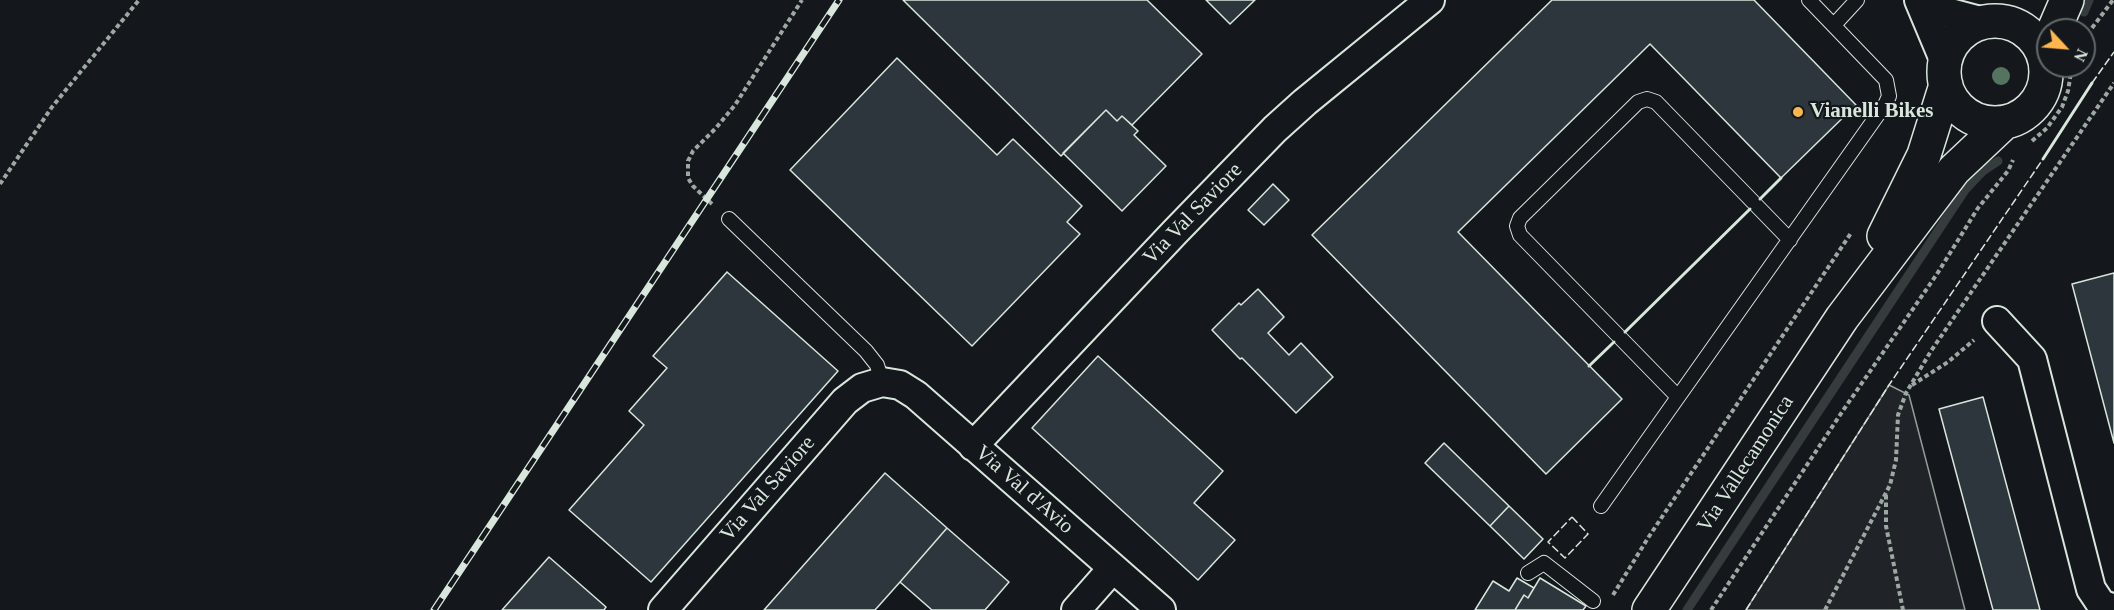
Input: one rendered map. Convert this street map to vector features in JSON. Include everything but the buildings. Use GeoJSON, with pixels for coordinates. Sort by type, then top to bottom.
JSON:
{"type":"FeatureCollection","features":[{"type":"Feature","properties":{"kind":"main road","name":"Via Vallecamonica"},"geometry":{"type":"LineString","coordinates":[[1842,318],[1924,155],[1946,73],[1950,48],[1970,27],[1988,21],[2019,0]]}},
{"type":"Feature","properties":{"kind":"main road","name":"Via Vallecamonica"},"geometry":{"type":"LineString","coordinates":[[2062,18],[2067,0]]}},
{"type":"Feature","properties":{"kind":"main road"},"geometry":{"type":"LineString","coordinates":[[1988,21],[2006,22],[2019,26],[2030,34],[2036,42]]}},
{"type":"Feature","properties":{"kind":"main road"},"geometry":{"type":"LineString","coordinates":[[1946,73],[1950,97],[1968,115],[2016,133]]}},
{"type":"Feature","properties":{"kind":"main road","name":"Via Vallecamonica"},"geometry":{"type":"LineString","coordinates":[[1649,610],[1842,318],[1954,170],[2016,133],[2018,117],[2039,99],[2045,78]]}},
{"type":"Feature","properties":{"kind":"street","name":"Via Val Saviore"},"geometry":{"type":"LineString","coordinates":[[974,446],[1275,129],[1430,0]]}},
{"type":"Feature","properties":{"kind":"street"},"geometry":{"type":"LineString","coordinates":[[1919,0],[1950,13],[1988,21]]}},
{"type":"Feature","properties":{"kind":"street"},"geometry":{"type":"LineString","coordinates":[[1919,0],[1946,73]]}},
{"type":"Feature","properties":{"kind":"street"},"geometry":{"type":"LineString","coordinates":[[1997,321],[2031,358],[2091,589],[2101,604],[2114,609]]}},
{"type":"Feature","properties":{"kind":"street","name":"Via Val Saviore"},"geometry":{"type":"LineString","coordinates":[[663,610],[845,401],[862,388],[882,382]]}},
{"type":"Feature","properties":{"kind":"street","name":"Via Val d'Avio"},"geometry":{"type":"LineString","coordinates":[[882,382],[908,389],[1161,610]]}},
{"type":"Feature","properties":{"kind":"street"},"geometry":{"type":"LineString","coordinates":[[1076,610],[1113,568]]}},
{"type":"Feature","properties":{"kind":"lane"},"geometry":{"type":"LineString","coordinates":[[1601,506],[1882,110],[1889,96],[1886,80],[1881,74],[1809,0]]}},
{"type":"Feature","properties":{"kind":"lane"},"geometry":{"type":"LineString","coordinates":[[1834,25],[1857,0]]}},
{"type":"Feature","properties":{"kind":"lane"},"geometry":{"type":"LineString","coordinates":[[1678,397],[1520,235],[1516,226],[1518,220],[1638,102],[1647,99],[1656,102],[1790,240]]}},
{"type":"Feature","properties":{"kind":"lane"},"geometry":{"type":"LineString","coordinates":[[729,219],[866,351],[877,365],[882,382]]}},
{"type":"Feature","properties":{"kind":"lane"},"geometry":{"type":"LineString","coordinates":[[1527,573],[1544,563],[1593,601]]}},
{"type":"Feature","properties":{"kind":"path"},"geometry":{"type":"LineString","coordinates":[[0,184],[52,107],[139,0]]}},
{"type":"Feature","properties":{"kind":"path"},"geometry":{"type":"LineString","coordinates":[[714,206],[688,178],[688,160],[693,151],[735,105],[802,0]]}},
{"type":"Feature","properties":{"kind":"path"},"geometry":{"type":"LineString","coordinates":[[2096,23],[2113,0]]}},
{"type":"Feature","properties":{"kind":"path"},"geometry":{"type":"LineString","coordinates":[[2016,133],[2047,128],[2062,107],[2068,91],[2064,78]]}},
{"type":"Feature","properties":{"kind":"path"},"geometry":{"type":"LineString","coordinates":[[1825,610],[1886,493],[1896,460],[1898,415],[1909,387],[2114,83]]}},
{"type":"Feature","properties":{"kind":"path"},"geometry":{"type":"LineString","coordinates":[[1711,610],[1842,412],[1938,274],[1978,208],[2008,171],[2016,153]]}},
{"type":"Feature","properties":{"kind":"path"},"geometry":{"type":"LineString","coordinates":[[1610,600],[1648,537],[1838,255],[1856,224]]}},
{"type":"Feature","properties":{"kind":"path"},"geometry":{"type":"LineString","coordinates":[[1909,387],[1948,362],[1997,321]]}},
{"type":"Feature","properties":{"kind":"path"},"geometry":{"type":"LineString","coordinates":[[1886,493],[1886,526],[1903,610]]}},
{"type":"Feature","properties":{"kind":"shaded area"},"geometry":{"type":"Polygon","coordinates":[[[1889,385],[1909,395],[1965,610],[1746,610],[1889,385]]]}},
{"type":"Feature","properties":{"kind":"waterway"},"geometry":{"type":"LineString","coordinates":[[2084,12],[2089,0]]}},
{"type":"Feature","properties":{"kind":"waterway"},"geometry":{"type":"LineString","coordinates":[[1687,610],[1965,190],[1983,171],[1998,161]]}},
{"type":"Feature","properties":{"kind":"railway"},"geometry":{"type":"LineString","coordinates":[[434,610],[839,0]]}},
{"type":"Feature","properties":{"kind":"fence"},"geometry":{"type":"LineString","coordinates":[[2092,83],[2114,52]]}},
{"type":"Feature","properties":{"kind":"fence"},"geometry":{"type":"LineString","coordinates":[[1746,610],[1889,385],[2043,159]]}},
{"type":"Feature","properties":{"kind":"fence"},"geometry":{"type":"LineString","coordinates":[[1572,517],[1588,534],[1565,558],[1548,542],[1572,517]]}},
{"type":"Feature","properties":{"kind":"wall"},"geometry":{"type":"LineString","coordinates":[[2043,159],[2092,83]]}},
{"type":"Feature","properties":{"kind":"wall"},"geometry":{"type":"LineString","coordinates":[[1760,199],[1781,178]]}},
{"type":"Feature","properties":{"kind":"wall"},"geometry":{"type":"LineString","coordinates":[[1625,332],[1750,209]]}},
{"type":"Feature","properties":{"kind":"wall"},"geometry":{"type":"LineString","coordinates":[[1589,366],[1614,342]]}},
{"type":"Feature","properties":{"kind":"place","name":"Vianelli Bikes"},"geometry":{"type":"Point","coordinates":[1798,112]}}]}
